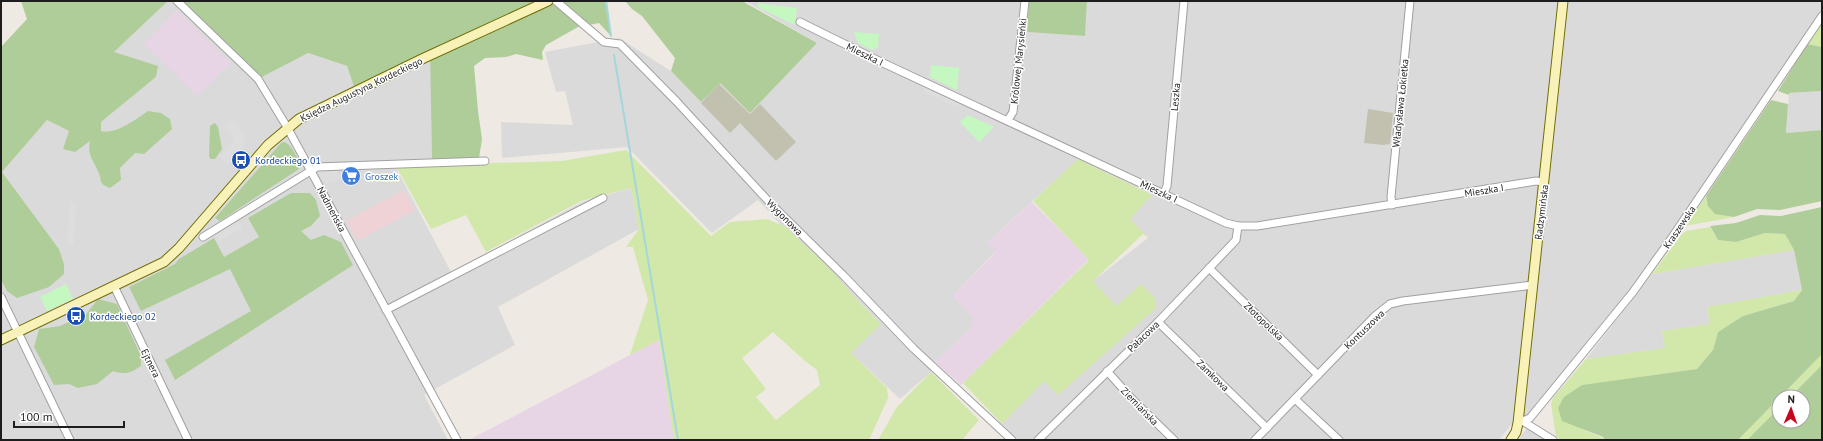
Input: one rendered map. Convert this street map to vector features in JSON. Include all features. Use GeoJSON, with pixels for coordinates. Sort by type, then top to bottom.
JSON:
{"type":"FeatureCollection","features":[{"type":"Feature","properties":{"kind":"street","name":"Nadmeńska"},"geometry":{"type":"LineString","coordinates":[[177,1],[258,79],[287,127],[457,440]]}},
{"type":"Feature","properties":{"kind":"street","name":"Księdza Augustyna Kordeckiego"},"geometry":{"type":"LineString","coordinates":[[1,340],[154,267],[170,257],[268,145],[287,127],[317,108],[548,1]]}},
{"type":"Feature","properties":{"kind":"street","name":"Wygonowa"},"geometry":{"type":"LineString","coordinates":[[556,1],[604,42],[620,44],[677,102],[772,205],[844,276],[914,349],[1012,440]]}},
{"type":"Feature","properties":{"kind":"street","name":"Królowej Marysieńki"},"geometry":{"type":"LineString","coordinates":[[1008,120],[1013,112],[1025,1]]}},
{"type":"Feature","properties":{"kind":"street","name":"Leszka"},"geometry":{"type":"LineString","coordinates":[[1164,193],[1167,186],[1184,1]]}},
{"type":"Feature","properties":{"kind":"street","name":"Władysława Łokietka"},"geometry":{"type":"LineString","coordinates":[[1392,205],[1391,197],[1410,1]]}},
{"type":"Feature","properties":{"kind":"street","name":"Radzymińska"},"geometry":{"type":"LineString","coordinates":[[1511,440],[1521,422],[1533,285],[1563,1]]}},
{"type":"Feature","properties":{"kind":"street","name":"Kraszewska"},"geometry":{"type":"LineString","coordinates":[[1521,422],[1530,418],[1633,292],[1673,236],[1822,16]]}},
{"type":"Feature","properties":{"kind":"street","name":"Mieszka I"},"geometry":{"type":"LineString","coordinates":[[800,22],[881,62],[1226,223],[1238,226],[1257,226],[1536,181],[1544,182]]}},
{"type":"Feature","properties":{"kind":"street"},"geometry":{"type":"LineString","coordinates":[[203,237],[317,167],[486,161]]}},
{"type":"Feature","properties":{"kind":"street"},"geometry":{"type":"LineString","coordinates":[[386,310],[603,198]]}},
{"type":"Feature","properties":{"kind":"street","name":"Pałacowa"},"geometry":{"type":"LineString","coordinates":[[1038,440],[1107,370],[1158,322],[1236,240],[1238,226]]}},
{"type":"Feature","properties":{"kind":"street","name":"Złotopolska"},"geometry":{"type":"LineString","coordinates":[[1209,268],[1318,375]]}},
{"type":"Feature","properties":{"kind":"street","name":"Kontuszowa"},"geometry":{"type":"LineString","coordinates":[[1255,440],[1375,316],[1390,304],[1422,298],[1533,285]]}},
{"type":"Feature","properties":{"kind":"street","name":"Ejtnera"},"geometry":{"type":"LineString","coordinates":[[114,286],[188,440]]}},
{"type":"Feature","properties":{"kind":"street"},"geometry":{"type":"LineString","coordinates":[[1,297],[70,440]]}},
{"type":"Feature","properties":{"kind":"street","name":"Zamkowa"},"geometry":{"type":"LineString","coordinates":[[1158,322],[1267,428]]}},
{"type":"Feature","properties":{"kind":"street","name":"Ziemiańska"},"geometry":{"type":"LineString","coordinates":[[1107,370],[1132,399],[1174,440]]}},
{"type":"Feature","properties":{"kind":"street"},"geometry":{"type":"LineString","coordinates":[[1295,399],[1339,440]]}},
{"type":"Feature","properties":{"kind":"street"},"geometry":{"type":"LineString","coordinates":[[1521,422],[1553,440]]}},
{"type":"Feature","properties":{"kind":"shaded area"},"geometry":{"type":"Polygon","coordinates":[[[168,1],[177,1],[258,79],[307,53],[347,66],[354,87],[431,49],[432,164],[395,166],[451,272],[582,202],[631,188],[639,229],[498,307],[515,345],[424,395],[448,440],[1,440],[1,280],[7,291],[64,274],[64,264],[59,249],[2,172],[47,120],[69,131],[101,122],[156,77],[114,52],[168,1]]]}},
{"type":"Feature","properties":{"kind":"shaded area"},"geometry":{"type":"Polygon","coordinates":[[[745,1],[1029,1],[1027,32],[1085,36],[1087,1],[1822,1],[1822,16],[1633,292],[1524,422],[1511,425],[1499,440],[1018,440],[1002,424],[1044,380],[1058,395],[1116,306],[1093,281],[1148,238],[1130,219],[1152,195],[1078,159],[987,243],[996,251],[953,296],[975,319],[972,328],[935,362],[931,372],[900,399],[851,353],[880,323],[817,258],[781,225],[758,200],[712,233],[627,147],[502,158],[501,122],[573,125],[565,91],[556,92],[545,52],[619,38],[671,71],[701,102],[719,82],[750,113],[817,43],[745,1]]]}},
{"type":"Feature","properties":{"kind":"shaded area"},"geometry":{"type":"Polygon","coordinates":[[[177,10],[231,63],[197,96],[144,44],[177,10]]]}},
{"type":"Feature","properties":{"kind":"shaded area"},"geometry":{"type":"Polygon","coordinates":[[[719,84],[750,114],[760,104],[796,142],[776,161],[740,123],[730,133],[701,103],[719,84]]]}},
{"type":"Feature","properties":{"kind":"shaded area"},"geometry":{"type":"Polygon","coordinates":[[[926,86],[961,102],[958,108],[923,92],[926,86]]]}},
{"type":"Feature","properties":{"kind":"shaded area"},"geometry":{"type":"Polygon","coordinates":[[[1822,91],[1822,130],[1786,133],[1789,93],[1822,91]]]}},
{"type":"Feature","properties":{"kind":"shaded area"},"geometry":{"type":"Polygon","coordinates":[[[1368,109],[1393,113],[1390,144],[1383,145],[1364,143],[1368,109]]]}},
{"type":"Feature","properties":{"kind":"shaded area"},"geometry":{"type":"Polygon","coordinates":[[[234,119],[244,134],[245,145],[242,151],[227,165],[219,156],[233,142],[233,138],[224,125],[234,119]]]}},
{"type":"Feature","properties":{"kind":"shaded area"},"geometry":{"type":"Polygon","coordinates":[[[337,169],[340,179],[326,184],[318,170],[337,169]]]}},
{"type":"Feature","properties":{"kind":"shaded area"},"geometry":{"type":"Polygon","coordinates":[[[404,190],[415,210],[357,241],[346,221],[404,190]]]}},
{"type":"Feature","properties":{"kind":"shaded area"},"geometry":{"type":"Polygon","coordinates":[[[70,202],[76,202],[74,245],[67,245],[70,202]]]}},
{"type":"Feature","properties":{"kind":"shaded area"},"geometry":{"type":"Polygon","coordinates":[[[1032,202],[1089,259],[961,385],[935,362],[972,328],[969,325],[975,319],[953,296],[996,252],[987,243],[1032,202]]]}},
{"type":"Feature","properties":{"kind":"shaded area"},"geometry":{"type":"Polygon","coordinates":[[[239,221],[243,228],[219,241],[215,235],[239,221]]]}},
{"type":"Feature","properties":{"kind":"shaded area"},"geometry":{"type":"Polygon","coordinates":[[[1794,250],[1802,290],[1707,307],[1710,324],[1662,331],[1665,348],[1586,359],[1652,274],[1794,250]]]}},
{"type":"Feature","properties":{"kind":"shaded area"},"geometry":{"type":"Polygon","coordinates":[[[659,340],[674,440],[469,440],[630,355],[659,340]]]}},
{"type":"Feature","properties":{"kind":"shaded area"},"geometry":{"type":"Polygon","coordinates":[[[1527,428],[1546,440],[1518,440],[1527,428]]]}},
{"type":"Feature","properties":{"kind":"green space"},"geometry":{"type":"Polygon","coordinates":[[[21,1],[168,1],[114,52],[158,66],[156,77],[101,122],[101,131],[107,132],[119,129],[148,111],[161,113],[170,119],[172,129],[144,154],[135,153],[120,168],[121,180],[110,188],[103,185],[101,181],[89,150],[90,141],[75,152],[63,149],[69,131],[47,120],[2,172],[59,249],[64,264],[64,274],[49,287],[17,298],[7,291],[1,280],[1,47],[27,19],[21,1]]]}},
{"type":"Feature","properties":{"kind":"green space"},"geometry":{"type":"Polygon","coordinates":[[[177,1],[605,1],[611,36],[599,23],[578,27],[546,45],[542,52],[543,60],[516,54],[506,57],[485,58],[474,66],[482,139],[479,158],[432,160],[430,50],[354,87],[347,66],[308,53],[258,79],[177,1]]]}},
{"type":"Feature","properties":{"kind":"green space"},"geometry":{"type":"Polygon","coordinates":[[[625,1],[742,1],[817,43],[750,113],[720,83],[701,102],[671,71],[675,58],[642,16],[632,9],[625,1]]]}},
{"type":"Feature","properties":{"kind":"green space"},"geometry":{"type":"Polygon","coordinates":[[[1029,1],[1087,1],[1085,36],[1027,32],[1029,1]]]}},
{"type":"Feature","properties":{"kind":"green space"},"geometry":{"type":"Polygon","coordinates":[[[758,3],[797,8],[795,25],[758,7],[758,3]]]}},
{"type":"Feature","properties":{"kind":"green space"},"geometry":{"type":"Polygon","coordinates":[[[1822,23],[1822,47],[1807,44],[1822,23]]]}},
{"type":"Feature","properties":{"kind":"green space"},"geometry":{"type":"Polygon","coordinates":[[[854,32],[879,34],[878,47],[872,50],[858,43],[854,32]]]}},
{"type":"Feature","properties":{"kind":"green space"},"geometry":{"type":"Polygon","coordinates":[[[1807,44],[1822,47],[1822,91],[1789,93],[1789,95],[1778,91],[1807,44]]]}},
{"type":"Feature","properties":{"kind":"green space"},"geometry":{"type":"Polygon","coordinates":[[[931,65],[959,68],[957,90],[930,77],[931,65]]]}},
{"type":"Feature","properties":{"kind":"green space"},"geometry":{"type":"Polygon","coordinates":[[[1771,100],[1788,104],[1786,133],[1822,130],[1822,201],[1780,210],[1757,209],[1734,217],[1715,214],[1708,206],[1706,196],[1771,100]]]}},
{"type":"Feature","properties":{"kind":"green space"},"geometry":{"type":"Polygon","coordinates":[[[968,115],[994,127],[979,142],[960,122],[968,115]]]}},
{"type":"Feature","properties":{"kind":"green space"},"geometry":{"type":"Polygon","coordinates":[[[215,123],[218,127],[222,149],[215,159],[211,159],[209,157],[210,126],[215,123]]]}},
{"type":"Feature","properties":{"kind":"green space"},"geometry":{"type":"Polygon","coordinates":[[[285,142],[295,154],[299,169],[220,221],[215,218],[281,143],[285,142]]]}},
{"type":"Feature","properties":{"kind":"green space"},"geometry":{"type":"Polygon","coordinates":[[[626,150],[711,236],[730,222],[767,219],[785,226],[830,269],[881,324],[851,353],[887,388],[888,398],[869,440],[674,440],[659,340],[630,355],[648,300],[633,247],[626,247],[639,229],[631,188],[581,201],[486,252],[466,215],[431,229],[396,166],[562,161],[626,150]],[[773,332],[742,358],[766,389],[756,397],[776,420],[820,385],[817,370],[773,332]]]}},
{"type":"Feature","properties":{"kind":"green space"},"geometry":{"type":"Polygon","coordinates":[[[1078,159],[1152,195],[1130,219],[1149,238],[1143,234],[1093,281],[1116,306],[1141,284],[1156,299],[1156,308],[1058,395],[1044,381],[1002,424],[963,383],[1089,260],[1033,201],[1078,159]]]}},
{"type":"Feature","properties":{"kind":"green space"},"geometry":{"type":"Polygon","coordinates":[[[291,193],[310,193],[316,200],[320,216],[311,226],[301,231],[311,240],[324,235],[341,242],[353,265],[175,380],[165,360],[251,311],[230,269],[141,311],[129,287],[175,264],[179,259],[214,238],[224,257],[259,237],[248,218],[291,193]]]}},
{"type":"Feature","properties":{"kind":"green space"},"geometry":{"type":"Polygon","coordinates":[[[1706,196],[1712,210],[1719,214],[1734,217],[1685,226],[1706,196]]]}},
{"type":"Feature","properties":{"kind":"green space"},"geometry":{"type":"Polygon","coordinates":[[[1822,207],[1822,354],[1788,389],[1771,389],[1771,406],[1738,440],[1605,440],[1603,437],[1562,421],[1558,408],[1564,397],[1582,385],[1697,369],[1713,350],[1718,332],[1743,316],[1794,301],[1802,290],[1794,250],[1785,234],[1765,233],[1736,242],[1718,240],[1710,226],[1736,223],[1760,215],[1781,216],[1822,207]]]}},
{"type":"Feature","properties":{"kind":"green space"},"geometry":{"type":"Polygon","coordinates":[[[1710,227],[1718,240],[1736,242],[1765,233],[1785,234],[1794,250],[1652,274],[1682,234],[1686,231],[1710,227]]]}},
{"type":"Feature","properties":{"kind":"green space"},"geometry":{"type":"Polygon","coordinates":[[[66,284],[73,299],[47,311],[40,297],[66,284]]]}},
{"type":"Feature","properties":{"kind":"green space"},"geometry":{"type":"Polygon","coordinates":[[[1802,290],[1794,301],[1743,316],[1718,332],[1713,350],[1697,369],[1583,385],[1581,429],[1605,440],[1561,440],[1556,437],[1551,404],[1553,398],[1586,359],[1665,348],[1662,331],[1710,324],[1707,307],[1802,290]]]}},
{"type":"Feature","properties":{"kind":"green space"},"geometry":{"type":"Polygon","coordinates":[[[98,299],[117,304],[141,356],[141,366],[128,373],[113,371],[97,384],[78,388],[69,384],[54,385],[34,347],[39,329],[60,326],[86,314],[98,299]]]}},
{"type":"Feature","properties":{"kind":"green space"},"geometry":{"type":"Polygon","coordinates":[[[1822,354],[1822,365],[1798,389],[1788,389],[1822,354]]]}},
{"type":"Feature","properties":{"kind":"green space"},"geometry":{"type":"Polygon","coordinates":[[[1822,365],[1822,440],[1747,440],[1771,416],[1771,429],[1811,429],[1811,389],[1798,389],[1822,365]]]}},
{"type":"Feature","properties":{"kind":"green space"},"geometry":{"type":"Polygon","coordinates":[[[931,372],[979,420],[962,440],[878,440],[897,407],[931,372]]]}},
{"type":"Feature","properties":{"kind":"green space"},"geometry":{"type":"Polygon","coordinates":[[[1771,406],[1771,416],[1747,440],[1738,440],[1771,406]]]}},
{"type":"Feature","properties":{"kind":"waterway"},"geometry":{"type":"LineString","coordinates":[[606,1],[611,36]]}},
{"type":"Feature","properties":{"kind":"waterway"},"geometry":{"type":"LineString","coordinates":[[614,55],[678,440]]}},
{"type":"Feature","properties":{"kind":"place","name":"Kordeckiego 01"},"geometry":{"type":"Point","coordinates":[241,160]}},
{"type":"Feature","properties":{"kind":"place","name":"Groszek"},"geometry":{"type":"Point","coordinates":[351,176]}},
{"type":"Feature","properties":{"kind":"place","name":"Kordeckiego 02"},"geometry":{"type":"Point","coordinates":[76,316]}}]}
